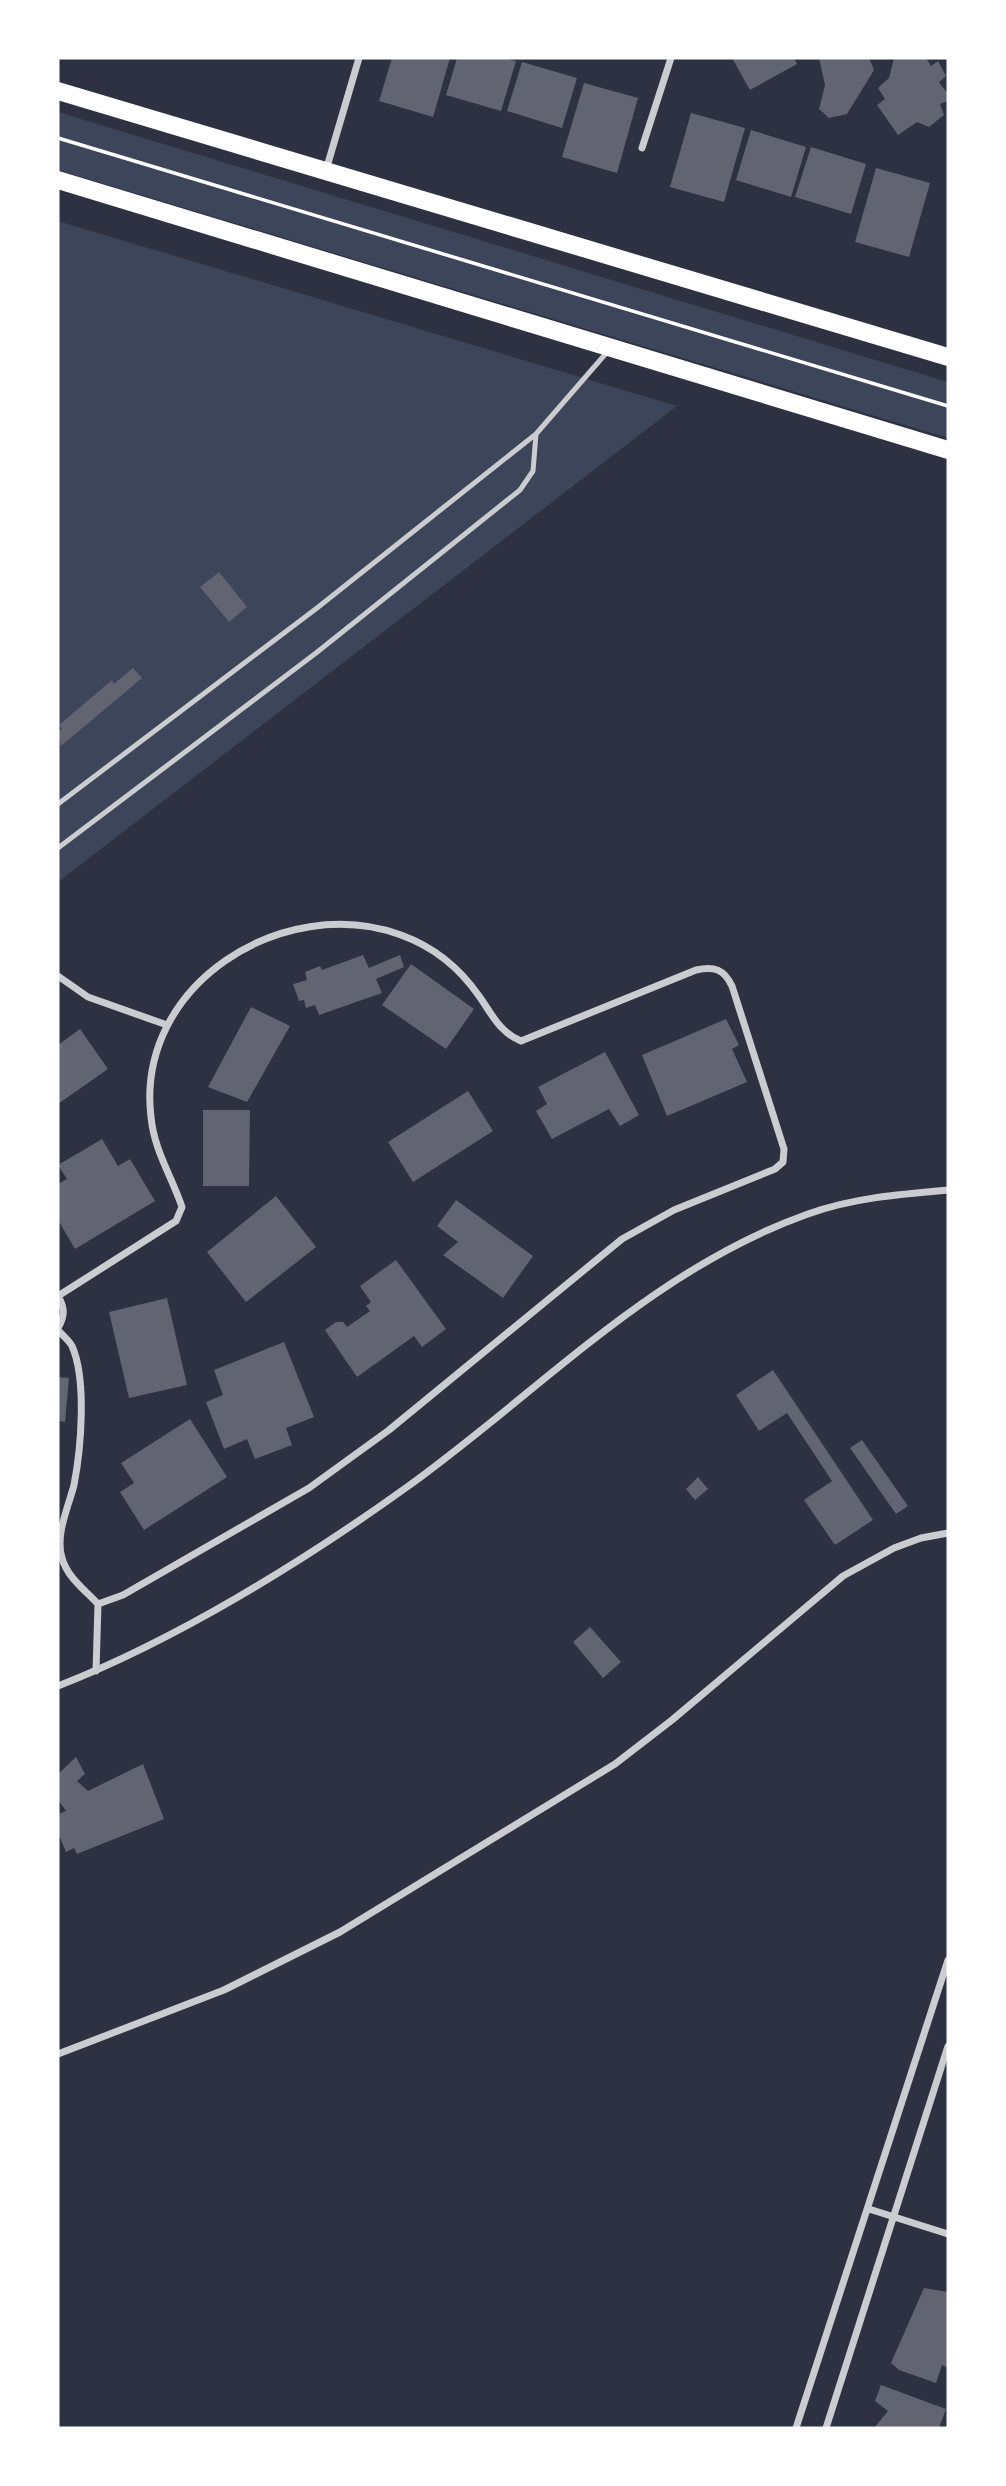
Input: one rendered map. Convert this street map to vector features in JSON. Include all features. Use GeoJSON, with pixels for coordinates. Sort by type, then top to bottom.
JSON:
{"type":"FeatureCollection","features":[{"type":"Feature","properties":{"kind":"main road"},"geometry":{"type":"LineString","coordinates":[[58,91],[948,357]]}},
{"type":"Feature","properties":{"kind":"main road"},"geometry":{"type":"LineString","coordinates":[[58,180],[948,450]]}},
{"type":"Feature","properties":{"kind":"street"},"geometry":{"type":"LineString","coordinates":[[326,170],[359,58]]}},
{"type":"Feature","properties":{"kind":"street"},"geometry":{"type":"LineString","coordinates":[[642,148],[671,58]]}},
{"type":"Feature","properties":{"kind":"street"},"geometry":{"type":"LineString","coordinates":[[96,1671],[98,1604],[69,1575],[62,1558],[60,1539],[74,1482],[81,1438],[80,1392],[72,1345],[58,1329],[64,1319],[64,1307],[58,1296],[176,1221],[181,1214],[182,1207],[158,1152],[150,1117],[155,1056],[167,1025],[183,999],[235,951],[297,929],[327,924],[375,927],[434,949],[478,995],[498,1026],[521,1041],[696,970],[719,969],[726,975],[784,1150],[783,1163],[775,1169],[674,1210],[622,1239],[389,1430],[309,1488],[123,1595],[98,1604]]}},
{"type":"Feature","properties":{"kind":"street"},"geometry":{"type":"LineString","coordinates":[[58,976],[88,997],[167,1025]]}},
{"type":"Feature","properties":{"kind":"street"},"geometry":{"type":"LineString","coordinates":[[58,1686],[96,1671],[222,1604],[406,1488],[643,1300],[730,1247],[809,1213],[862,1199],[948,1190]]}},
{"type":"Feature","properties":{"kind":"street"},"geometry":{"type":"LineString","coordinates":[[58,2054],[224,1990],[340,1932],[488,1845],[615,1764],[681,1714],[843,1576],[894,1548],[920,1538],[948,1533]]}},
{"type":"Feature","properties":{"kind":"street"},"geometry":{"type":"LineString","coordinates":[[796,2428],[948,1960]]}},
{"type":"Feature","properties":{"kind":"street"},"geometry":{"type":"LineString","coordinates":[[826,2428],[948,2046]]}},
{"type":"Feature","properties":{"kind":"street"},"geometry":{"type":"LineString","coordinates":[[869,2209],[948,2234]]}},
{"type":"Feature","properties":{"kind":"lane"},"geometry":{"type":"LineString","coordinates":[[58,804],[317,608],[536,434],[611,349]]}},
{"type":"Feature","properties":{"kind":"lane"},"geometry":{"type":"LineString","coordinates":[[58,848],[316,653],[520,491],[533,471],[536,434]]}},
{"type":"Feature","properties":{"kind":"path"},"geometry":{"type":"LineString","coordinates":[[58,138],[948,406]]}},
{"type":"Feature","properties":{"kind":"shaded area"},"geometry":{"type":"Polygon","coordinates":[[[58,112],[948,382],[948,438],[58,170],[58,112]]]}},
{"type":"Feature","properties":{"kind":"shaded area"},"geometry":{"type":"Polygon","coordinates":[[[58,221],[677,406],[58,882],[58,221]]]}},
{"type":"Feature","properties":{"kind":"building"},"geometry":{"type":"Polygon","coordinates":[[[392,58],[450,58],[433,117],[379,101],[392,58]]]}},
{"type":"Feature","properties":{"kind":"building"},"geometry":{"type":"Polygon","coordinates":[[[457,58],[503,58],[516,61],[501,111],[446,95],[457,58]]]}},
{"type":"Feature","properties":{"kind":"building"},"geometry":{"type":"Polygon","coordinates":[[[732,58],[794,58],[797,64],[750,90],[732,58]]]}},
{"type":"Feature","properties":{"kind":"building"},"geometry":{"type":"Polygon","coordinates":[[[819,58],[869,58],[874,70],[847,114],[829,118],[819,109],[825,85],[819,58]]]}},
{"type":"Feature","properties":{"kind":"building"},"geometry":{"type":"Polygon","coordinates":[[[894,58],[926,58],[931,66],[938,61],[946,76],[939,82],[948,94],[948,101],[940,104],[944,115],[929,127],[917,122],[898,135],[877,105],[885,99],[878,88],[889,78],[894,58]]]}},
{"type":"Feature","properties":{"kind":"building"},"geometry":{"type":"Polygon","coordinates":[[[522,62],[577,78],[562,128],[507,111],[522,62]]]}},
{"type":"Feature","properties":{"kind":"building"},"geometry":{"type":"Polygon","coordinates":[[[584,83],[638,98],[617,173],[562,157],[584,83]]]}},
{"type":"Feature","properties":{"kind":"building"},"geometry":{"type":"Polygon","coordinates":[[[691,113],[745,128],[724,202],[670,187],[691,113]]]}},
{"type":"Feature","properties":{"kind":"building"},"geometry":{"type":"Polygon","coordinates":[[[751,130],[806,147],[791,197],[736,180],[751,130]]]}},
{"type":"Feature","properties":{"kind":"building"},"geometry":{"type":"Polygon","coordinates":[[[811,147],[866,164],[851,214],[795,197],[811,147]]]}},
{"type":"Feature","properties":{"kind":"building"},"geometry":{"type":"Polygon","coordinates":[[[876,168],[930,183],[909,257],[855,242],[876,168]]]}},
{"type":"Feature","properties":{"kind":"building"},"geometry":{"type":"Polygon","coordinates":[[[219,572],[247,607],[229,622],[200,587],[219,572]]]}},
{"type":"Feature","properties":{"kind":"building"},"geometry":{"type":"Polygon","coordinates":[[[133,668],[142,678],[61,746],[58,732],[62,729],[59,725],[112,680],[114,684],[133,668]]]}},
{"type":"Feature","properties":{"kind":"building"},"geometry":{"type":"Polygon","coordinates":[[[363,955],[369,968],[400,955],[404,967],[376,979],[382,993],[319,1015],[315,1005],[306,1008],[304,1000],[299,1001],[293,984],[307,980],[305,972],[320,966],[322,970],[363,955]]]}},
{"type":"Feature","properties":{"kind":"building"},"geometry":{"type":"Polygon","coordinates":[[[411,964],[474,1009],[446,1049],[382,1005],[411,964]]]}},
{"type":"Feature","properties":{"kind":"building"},"geometry":{"type":"Polygon","coordinates":[[[251,1007],[290,1026],[247,1102],[208,1087],[251,1007]]]}},
{"type":"Feature","properties":{"kind":"building"},"geometry":{"type":"Polygon","coordinates":[[[726,1019],[739,1045],[732,1049],[747,1082],[667,1116],[642,1055],[726,1019]]]}},
{"type":"Feature","properties":{"kind":"building"},"geometry":{"type":"Polygon","coordinates":[[[80,1029],[108,1069],[58,1104],[58,1045],[80,1029]]]}},
{"type":"Feature","properties":{"kind":"building"},"geometry":{"type":"Polygon","coordinates":[[[605,1052],[639,1115],[620,1126],[609,1109],[552,1139],[536,1111],[547,1104],[538,1087],[605,1052]]]}},
{"type":"Feature","properties":{"kind":"building"},"geometry":{"type":"Polygon","coordinates":[[[468,1091],[493,1131],[413,1182],[388,1142],[468,1091]]]}},
{"type":"Feature","properties":{"kind":"building"},"geometry":{"type":"Polygon","coordinates":[[[203,1110],[250,1110],[249,1186],[203,1186],[203,1110]]]}},
{"type":"Feature","properties":{"kind":"building"},"geometry":{"type":"Polygon","coordinates":[[[102,1139],[118,1166],[130,1159],[155,1201],[75,1249],[58,1220],[58,1184],[67,1179],[58,1165],[102,1139]]]}},
{"type":"Feature","properties":{"kind":"building"},"geometry":{"type":"Polygon","coordinates":[[[276,1196],[316,1247],[246,1302],[207,1252],[276,1196]]]}},
{"type":"Feature","properties":{"kind":"building"},"geometry":{"type":"Polygon","coordinates":[[[456,1200],[533,1256],[503,1298],[443,1255],[458,1242],[437,1226],[456,1200]]]}},
{"type":"Feature","properties":{"kind":"building"},"geometry":{"type":"Polygon","coordinates":[[[396,1260],[446,1329],[422,1347],[414,1336],[357,1377],[325,1330],[336,1322],[343,1322],[347,1327],[370,1311],[366,1306],[371,1302],[360,1286],[396,1260]]]}},
{"type":"Feature","properties":{"kind":"building"},"geometry":{"type":"Polygon","coordinates":[[[167,1298],[187,1385],[129,1398],[109,1312],[167,1298]]]}},
{"type":"Feature","properties":{"kind":"building"},"geometry":{"type":"Polygon","coordinates":[[[284,1342],[314,1417],[286,1428],[292,1445],[255,1459],[247,1439],[224,1449],[206,1402],[223,1395],[214,1370],[284,1342]]]}},
{"type":"Feature","properties":{"kind":"building"},"geometry":{"type":"Polygon","coordinates":[[[773,1370],[873,1520],[835,1545],[804,1500],[832,1481],[787,1413],[759,1431],[736,1395],[773,1370]]]}},
{"type":"Feature","properties":{"kind":"building"},"geometry":{"type":"Polygon","coordinates":[[[58,1377],[69,1378],[65,1422],[58,1421],[58,1377]]]}},
{"type":"Feature","properties":{"kind":"building"},"geometry":{"type":"Polygon","coordinates":[[[190,1419],[227,1477],[144,1530],[120,1492],[134,1483],[121,1463],[190,1419]]]}},
{"type":"Feature","properties":{"kind":"building"},"geometry":{"type":"Polygon","coordinates":[[[862,1440],[908,1506],[896,1514],[850,1448],[862,1440]]]}},
{"type":"Feature","properties":{"kind":"building"},"geometry":{"type":"Polygon","coordinates":[[[698,1477],[708,1489],[695,1500],[686,1489],[698,1477]]]}},
{"type":"Feature","properties":{"kind":"building"},"geometry":{"type":"Polygon","coordinates":[[[590,1627],[621,1662],[603,1678],[573,1642],[590,1627]]]}},
{"type":"Feature","properties":{"kind":"building"},"geometry":{"type":"Polygon","coordinates":[[[76,1757],[85,1774],[77,1781],[88,1791],[143,1764],[164,1819],[77,1854],[74,1848],[66,1852],[58,1833],[58,1814],[66,1811],[58,1800],[58,1774],[76,1757]]]}},
{"type":"Feature","properties":{"kind":"building"},"geometry":{"type":"Polygon","coordinates":[[[924,2288],[948,2292],[948,2368],[942,2365],[936,2383],[899,2370],[891,2363],[924,2288]]]}},
{"type":"Feature","properties":{"kind":"building"},"geometry":{"type":"Polygon","coordinates":[[[881,2385],[946,2409],[939,2428],[874,2428],[888,2411],[875,2401],[881,2385]]]}}]}
